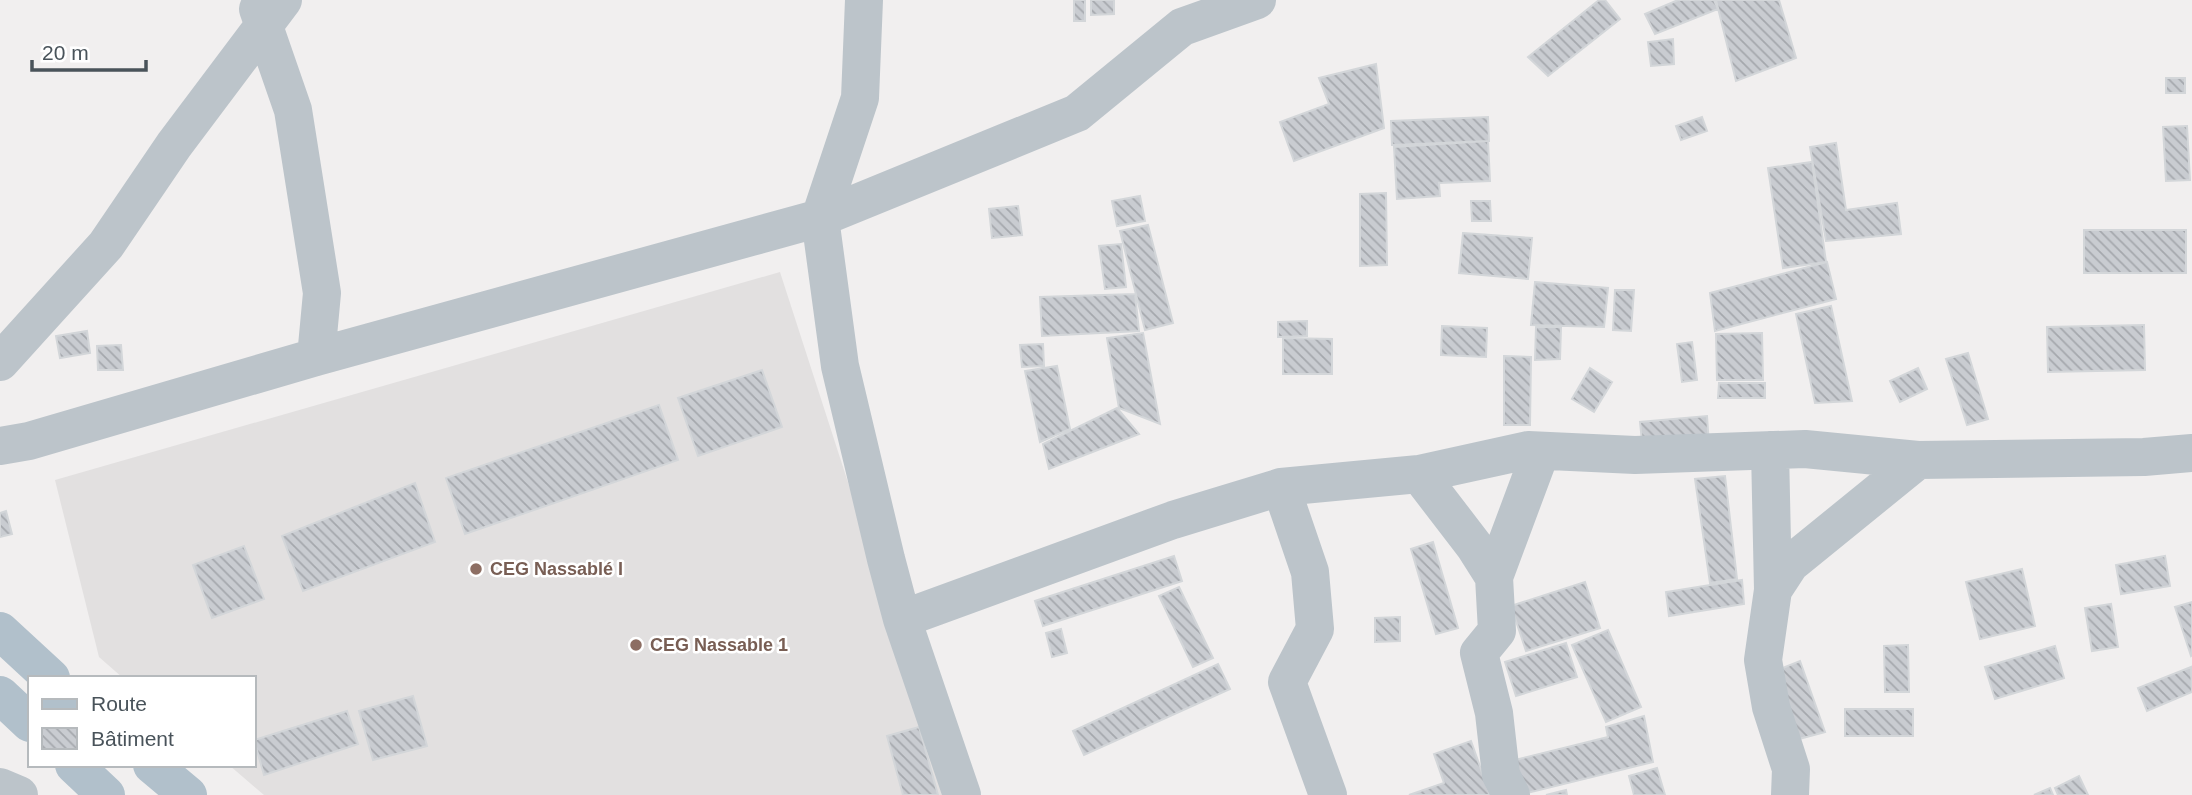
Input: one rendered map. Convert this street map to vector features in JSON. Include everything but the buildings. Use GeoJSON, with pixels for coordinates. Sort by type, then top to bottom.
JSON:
{"type":"FeatureCollection","features":[{"type":"Feature","properties":{"kind":"main road"},"geometry":{"type":"LineString","coordinates":[[0,631],[49,676]]}},
{"type":"Feature","properties":{"kind":"main road"},"geometry":{"type":"LineString","coordinates":[[0,695],[28,721]]}},
{"type":"Feature","properties":{"kind":"main road"},"geometry":{"type":"LineString","coordinates":[[76,767],[106,795]]}},
{"type":"Feature","properties":{"kind":"main road"},"geometry":{"type":"LineString","coordinates":[[154,767],[188,795]]}},
{"type":"Feature","properties":{"kind":"street"},"geometry":{"type":"LineString","coordinates":[[864,0],[860,98],[820,218],[840,366],[902,619],[962,795]]}},
{"type":"Feature","properties":{"kind":"street"},"geometry":{"type":"LineString","coordinates":[[10,447],[316,357],[820,218],[1077,113],[1182,27],[1257,0]]}},
{"type":"Feature","properties":{"kind":"street"},"geometry":{"type":"LineString","coordinates":[[267,9],[293,110],[322,293],[316,357]]}},
{"type":"Feature","properties":{"kind":"street"},"geometry":{"type":"LineString","coordinates":[[0,362],[106,245],[267,9]]}},
{"type":"Feature","properties":{"kind":"street"},"geometry":{"type":"LineString","coordinates":[[902,619],[1173,520],[1281,487],[1419,474],[1528,450],[1635,455],[1805,449],[1918,460],[2144,457],[2192,453]]}},
{"type":"Feature","properties":{"kind":"street"},"geometry":{"type":"LineString","coordinates":[[1770,450],[1773,590],[1763,660],[1772,708],[1791,769],[1790,795]]}},
{"type":"Feature","properties":{"kind":"street"},"geometry":{"type":"LineString","coordinates":[[1511,795],[1501,775],[1494,713],[1479,653],[1497,631],[1494,577],[1541,451]]}},
{"type":"Feature","properties":{"kind":"street"},"geometry":{"type":"LineString","coordinates":[[1773,590],[1790,564],[1918,460]]}},
{"type":"Feature","properties":{"kind":"street"},"geometry":{"type":"LineString","coordinates":[[1419,474],[1475,547],[1494,577]]}},
{"type":"Feature","properties":{"kind":"street"},"geometry":{"type":"LineString","coordinates":[[1281,487],[1310,572],[1315,629],[1287,682],[1328,795]]}},
{"type":"Feature","properties":{"kind":"street"},"geometry":{"type":"LineString","coordinates":[[0,787],[19,795]]}},
{"type":"Feature","properties":{"kind":"shaded area","name":"CEG Nassablé I"},"geometry":{"type":"Polygon","coordinates":[[[780,272],[949,795],[264,795],[231,767],[256,767],[256,676],[121,676],[99,657],[55,480],[780,272]]]}},
{"type":"Feature","properties":{"kind":"place","name":"CEG Nassablé I"},"geometry":{"type":"Point","coordinates":[476,569]}},
{"type":"Feature","properties":{"kind":"place","name":"CEG Nassable 1"},"geometry":{"type":"Point","coordinates":[636,645]}}]}
